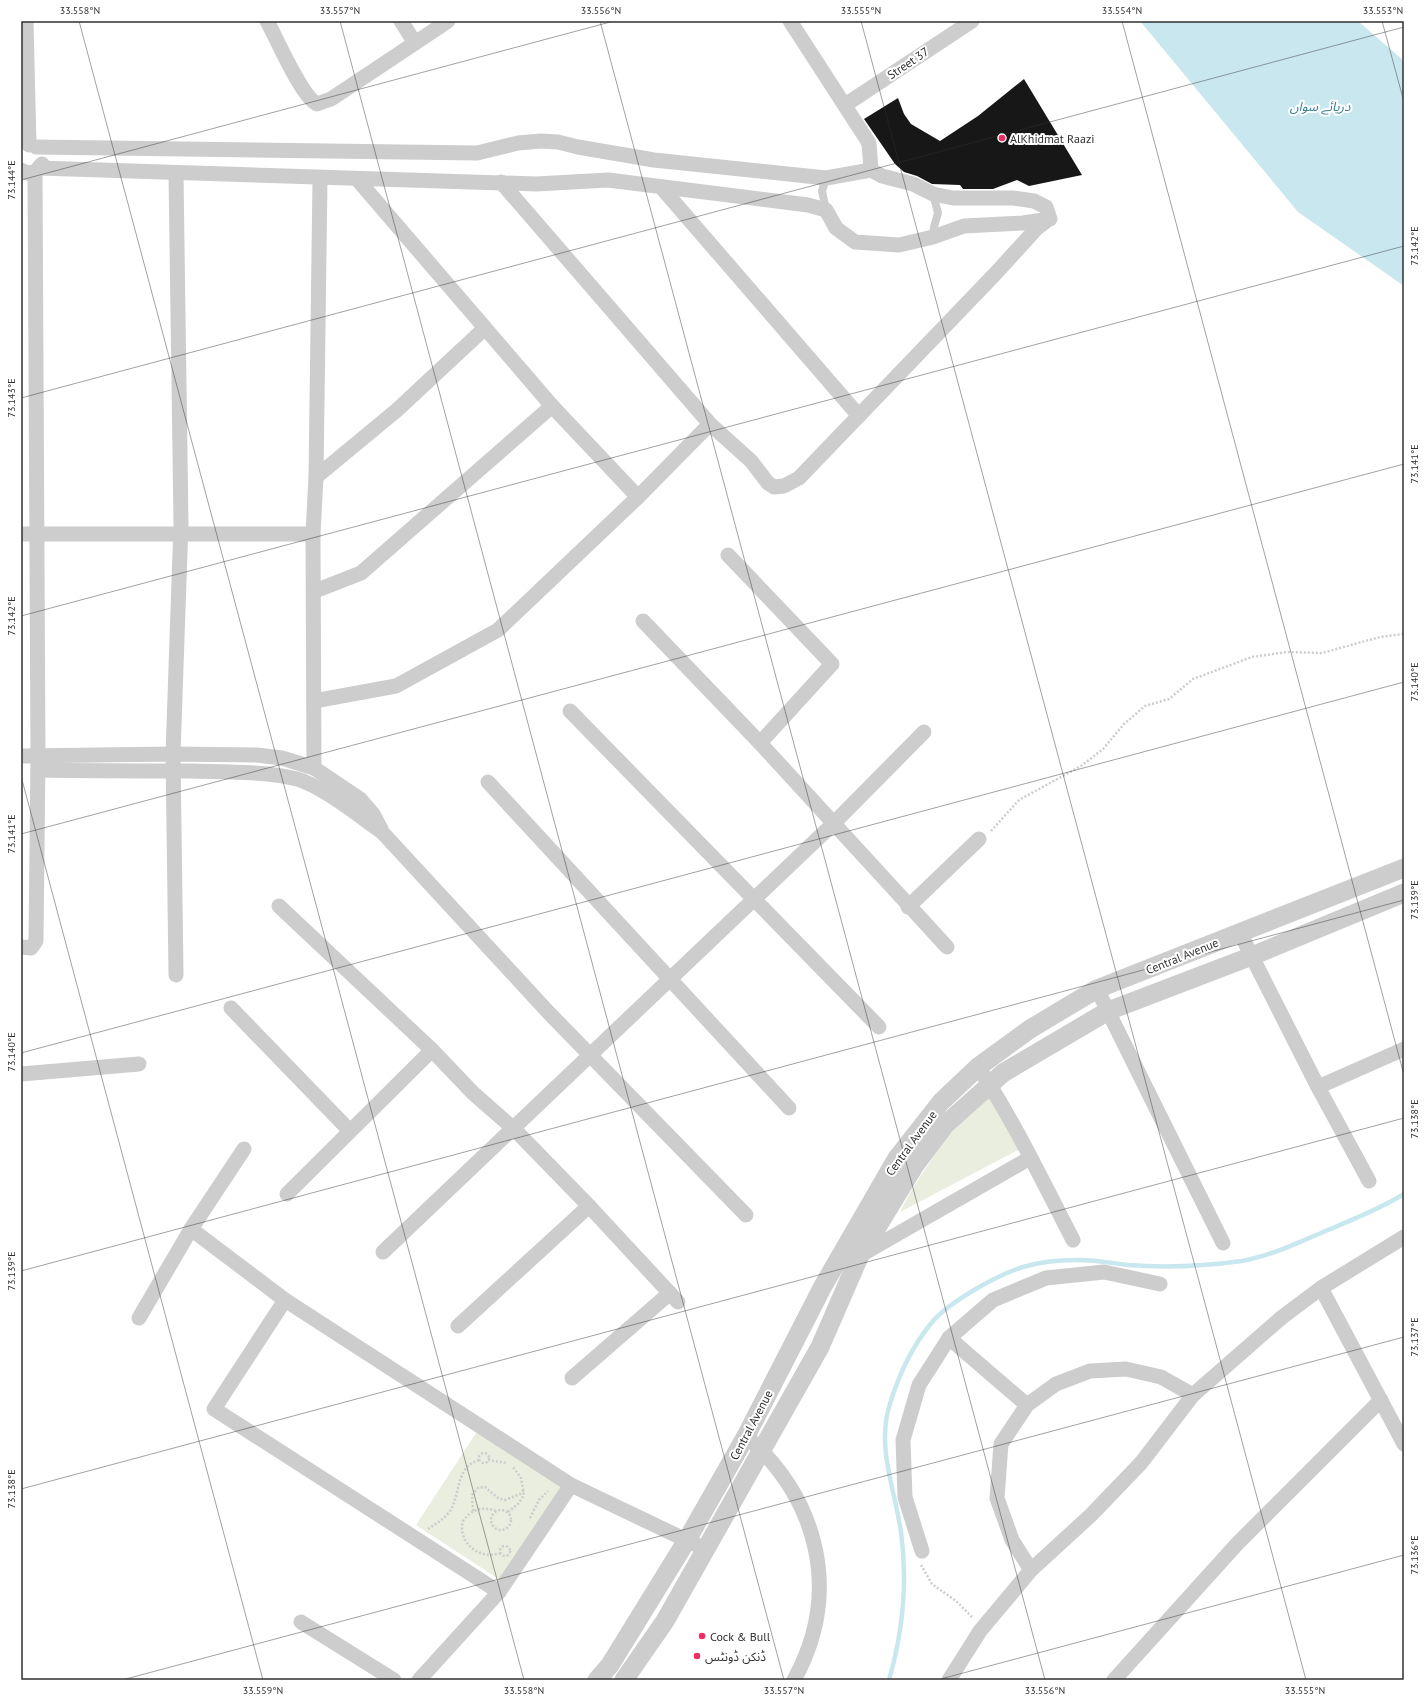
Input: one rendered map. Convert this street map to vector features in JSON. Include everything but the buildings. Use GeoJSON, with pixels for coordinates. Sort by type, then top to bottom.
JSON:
{"type":"FeatureCollection","features":[{"type":"Feature","properties":{"kind":"street"},"geometry":{"type":"LineString","coordinates":[[26,21],[29,147]]}},
{"type":"Feature","properties":{"kind":"street"},"geometry":{"type":"LineString","coordinates":[[267,21],[304,90],[311,101],[317,104],[331,99],[448,21]]}},
{"type":"Feature","properties":{"kind":"street"},"geometry":{"type":"LineString","coordinates":[[401,21],[415,43]]}},
{"type":"Feature","properties":{"kind":"street"},"geometry":{"type":"LineString","coordinates":[[790,21],[869,143],[871,170]]}},
{"type":"Feature","properties":{"kind":"street","name":"Street 37"},"geometry":{"type":"LineString","coordinates":[[845,105],[972,21]]}},
{"type":"Feature","properties":{"kind":"street"},"geometry":{"type":"LineString","coordinates":[[29,147],[477,153],[518,143],[541,141],[558,142],[578,148],[654,160],[826,178],[871,170],[882,176],[912,184],[933,194],[953,198],[1013,198],[1034,201],[1046,207],[1050,219]]}},
{"type":"Feature","properties":{"kind":"street"},"geometry":{"type":"LineString","coordinates":[[21,947],[31,948],[36,941],[38,763],[37,534],[32,170],[43,160],[42,155],[29,147]]}},
{"type":"Feature","properties":{"kind":"street"},"geometry":{"type":"LineString","coordinates":[[32,170],[536,184],[608,180],[808,205],[826,210],[836,228],[854,242],[899,245],[933,237],[964,226],[1022,223],[1050,219]]}},
{"type":"Feature","properties":{"kind":"street"},"geometry":{"type":"LineString","coordinates":[[176,174],[181,534],[173,754],[176,975]]}},
{"type":"Feature","properties":{"kind":"street"},"geometry":{"type":"LineString","coordinates":[[314,768],[313,534],[316,477],[320,178]]}},
{"type":"Feature","properties":{"kind":"street"},"geometry":{"type":"LineString","coordinates":[[356,178],[552,406],[638,497]]}},
{"type":"Feature","properties":{"kind":"street"},"geometry":{"type":"LineString","coordinates":[[501,182],[710,424],[751,461],[768,483],[774,487],[784,486],[799,478],[996,274],[1037,228],[1050,219]]}},
{"type":"Feature","properties":{"kind":"street"},"geometry":{"type":"LineString","coordinates":[[661,187],[859,416]]}},
{"type":"Feature","properties":{"kind":"street"},"geometry":{"type":"LineString","coordinates":[[316,477],[397,410],[485,328]]}},
{"type":"Feature","properties":{"kind":"street"},"geometry":{"type":"LineString","coordinates":[[314,591],[361,573],[552,406]]}},
{"type":"Feature","properties":{"kind":"street"},"geometry":{"type":"LineString","coordinates":[[314,701],[396,686],[498,630],[638,497],[710,424]]}},
{"type":"Feature","properties":{"kind":"street"},"geometry":{"type":"LineString","coordinates":[[21,534],[313,534]]}},
{"type":"Feature","properties":{"kind":"street"},"geometry":{"type":"LineString","coordinates":[[728,555],[832,664],[760,743]]}},
{"type":"Feature","properties":{"kind":"street"},"geometry":{"type":"LineString","coordinates":[[643,621],[760,743],[947,948]]}},
{"type":"Feature","properties":{"kind":"street"},"geometry":{"type":"LineString","coordinates":[[570,711],[753,900],[879,1027]]}},
{"type":"Feature","properties":{"kind":"street"},"geometry":{"type":"LineString","coordinates":[[383,1252],[833,824],[924,732]]}},
{"type":"Feature","properties":{"kind":"street"},"geometry":{"type":"LineString","coordinates":[[38,763],[173,754],[257,755],[282,758],[314,768],[360,799],[373,814],[382,832]]}},
{"type":"Feature","properties":{"kind":"street"},"geometry":{"type":"LineString","coordinates":[[21,756],[38,763],[173,771],[237,772],[296,779],[322,792],[382,832],[543,1007],[746,1215]]}},
{"type":"Feature","properties":{"kind":"street"},"geometry":{"type":"LineString","coordinates":[[488,782],[789,1108]]}},
{"type":"Feature","properties":{"kind":"street"},"geometry":{"type":"LineString","coordinates":[[908,907],[979,840]]}},
{"type":"Feature","properties":{"kind":"street","name":"Central Avenue"},"geometry":{"type":"LineString","coordinates":[[597,1680],[610,1665],[687,1540],[746,1436],[823,1286],[897,1158],[941,1102],[978,1066],[1030,1029],[1097,990],[1404,868]]}},
{"type":"Feature","properties":{"kind":"street","name":"Central Avenue"},"geometry":{"type":"LineString","coordinates":[[624,1680],[664,1621],[820,1347],[860,1255],[915,1165],[945,1125],[1003,1073],[1108,1011],[1252,956],[1404,893]]}},
{"type":"Feature","properties":{"kind":"street"},"geometry":{"type":"LineString","coordinates":[[279,906],[432,1050],[473,1093],[513,1128],[589,1206],[674,1298],[572,1378]]}},
{"type":"Feature","properties":{"kind":"street"},"geometry":{"type":"LineString","coordinates":[[1240,933],[1318,1087],[1369,1181]]}},
{"type":"Feature","properties":{"kind":"street"},"geometry":{"type":"LineString","coordinates":[[1097,990],[1223,1243]]}},
{"type":"Feature","properties":{"kind":"street"},"geometry":{"type":"LineString","coordinates":[[231,1008],[350,1131]]}},
{"type":"Feature","properties":{"kind":"street"},"geometry":{"type":"LineString","coordinates":[[1318,1087],[1404,1049]]}},
{"type":"Feature","properties":{"kind":"street"},"geometry":{"type":"LineString","coordinates":[[287,1194],[432,1050]]}},
{"type":"Feature","properties":{"kind":"street"},"geometry":{"type":"LineString","coordinates":[[21,1074],[139,1064]]}},
{"type":"Feature","properties":{"kind":"street"},"geometry":{"type":"LineString","coordinates":[[978,1066],[1030,1158],[1073,1240]]}},
{"type":"Feature","properties":{"kind":"street"},"geometry":{"type":"LineString","coordinates":[[139,1318],[190,1229],[244,1149]]}},
{"type":"Feature","properties":{"kind":"street"},"geometry":{"type":"LineString","coordinates":[[823,1286],[860,1255],[1030,1158]]}},
{"type":"Feature","properties":{"kind":"street"},"geometry":{"type":"LineString","coordinates":[[458,1326],[589,1206]]}},
{"type":"Feature","properties":{"kind":"street"},"geometry":{"type":"LineString","coordinates":[[190,1229],[285,1300],[571,1485],[705,1549]]}},
{"type":"Feature","properties":{"kind":"street"},"geometry":{"type":"LineString","coordinates":[[949,1680],[982,1628],[1031,1570],[1091,1516],[1141,1463],[1193,1395],[1281,1318],[1321,1288],[1404,1237]]}},
{"type":"Feature","properties":{"kind":"street"},"geometry":{"type":"LineString","coordinates":[[922,1551],[905,1497],[903,1440],[919,1386],[949,1338],[993,1300],[1046,1278],[1104,1272],[1160,1284]]}},
{"type":"Feature","properties":{"kind":"street"},"geometry":{"type":"LineString","coordinates":[[1321,1288],[1404,1444]]}},
{"type":"Feature","properties":{"kind":"street"},"geometry":{"type":"LineString","coordinates":[[285,1300],[214,1410],[499,1592]]}},
{"type":"Feature","properties":{"kind":"street"},"geometry":{"type":"LineString","coordinates":[[949,1338],[1027,1406]]}},
{"type":"Feature","properties":{"kind":"street"},"geometry":{"type":"LineString","coordinates":[[1031,1570],[1012,1540],[997,1498],[1001,1444],[1027,1406],[1056,1384],[1090,1371],[1126,1369],[1161,1377],[1193,1395]]}},
{"type":"Feature","properties":{"kind":"street"},"geometry":{"type":"LineString","coordinates":[[1114,1680],[1237,1544],[1381,1400]]}},
{"type":"Feature","properties":{"kind":"street"},"geometry":{"type":"LineString","coordinates":[[746,1436],[762,1450],[786,1479],[804,1512],[816,1548],[820,1586],[816,1624],[805,1660],[794,1680]]}},
{"type":"Feature","properties":{"kind":"street"},"geometry":{"type":"LineString","coordinates":[[419,1680],[499,1592],[571,1485]]}},
{"type":"Feature","properties":{"kind":"street"},"geometry":{"type":"LineString","coordinates":[[301,1622],[394,1680]]}},
{"type":"Feature","properties":{"kind":"lane"},"geometry":{"type":"LineString","coordinates":[[826,178],[822,190],[826,210]]}},
{"type":"Feature","properties":{"kind":"lane"},"geometry":{"type":"LineString","coordinates":[[933,194],[938,213],[933,237]]}},
{"type":"Feature","properties":{"kind":"path"},"geometry":{"type":"LineString","coordinates":[[979,840],[996,828],[1018,800],[1081,766],[1103,749],[1124,724],[1145,706],[1169,699],[1193,679],[1252,657],[1287,652],[1322,653],[1380,637],[1404,634]]}},
{"type":"Feature","properties":{"kind":"path"},"geometry":{"type":"LineString","coordinates":[[479,1460],[479,1455],[484,1453],[488,1455],[488,1460]]}},
{"type":"Feature","properties":{"kind":"path"},"geometry":{"type":"LineString","coordinates":[[414,1538],[443,1519],[450,1510],[455,1499],[460,1478],[472,1462],[479,1460],[485,1463],[488,1460],[505,1462],[515,1468],[521,1478],[524,1489],[521,1499],[508,1512]]}},
{"type":"Feature","properties":{"kind":"path"},"geometry":{"type":"LineString","coordinates":[[473,1511],[472,1495],[478,1488],[485,1487],[498,1498],[505,1500],[520,1494],[524,1489]]}},
{"type":"Feature","properties":{"kind":"path"},"geometry":{"type":"LineString","coordinates":[[500,1553],[494,1554],[476,1552],[464,1539],[462,1533],[463,1521],[473,1511],[483,1508],[508,1512]]}},
{"type":"Feature","properties":{"kind":"path"},"geometry":{"type":"LineString","coordinates":[[496,1510],[492,1516],[491,1522],[494,1528],[500,1530],[507,1528],[511,1523],[508,1512]]}},
{"type":"Feature","properties":{"kind":"path"},"geometry":{"type":"LineString","coordinates":[[922,1551],[921,1567],[932,1584],[956,1601],[982,1628]]}},
{"type":"Feature","properties":{"kind":"green space"},"geometry":{"type":"Polygon","coordinates":[[[988,1091],[1020,1149],[900,1212],[911,1191],[951,1130],[988,1091]]]}},
{"type":"Feature","properties":{"kind":"green space"},"geometry":{"type":"Polygon","coordinates":[[[478,1430],[564,1487],[503,1582],[416,1525],[478,1430]]]}},
{"type":"Feature","properties":{"kind":"water","name":"دریائے سواں"},"geometry":{"type":"Polygon","coordinates":[[[1140,21],[1358,21],[1404,61],[1404,286],[1298,212],[1140,21]]]}},
{"type":"Feature","properties":{"kind":"waterway"},"geometry":{"type":"LineString","coordinates":[[889,1680],[901,1625],[904,1570],[901,1532],[886,1454],[886,1423],[889,1407],[906,1362],[925,1331],[941,1313],[963,1297],[1000,1276],[1023,1267],[1042,1263],[1062,1260],[1082,1260],[1142,1266],[1185,1266],[1252,1259],[1282,1249],[1353,1220],[1404,1194]]}},
{"type":"Feature","properties":{"kind":"place","name":"AlKhidmat Raazi"},"geometry":{"type":"Point","coordinates":[1002,138]}},
{"type":"Feature","properties":{"kind":"place","name":"Cock & Bull"},"geometry":{"type":"Point","coordinates":[702,1636]}},
{"type":"Feature","properties":{"kind":"place","name":"ڈنکن ڈونٹس"},"geometry":{"type":"Point","coordinates":[697,1656]}}]}
